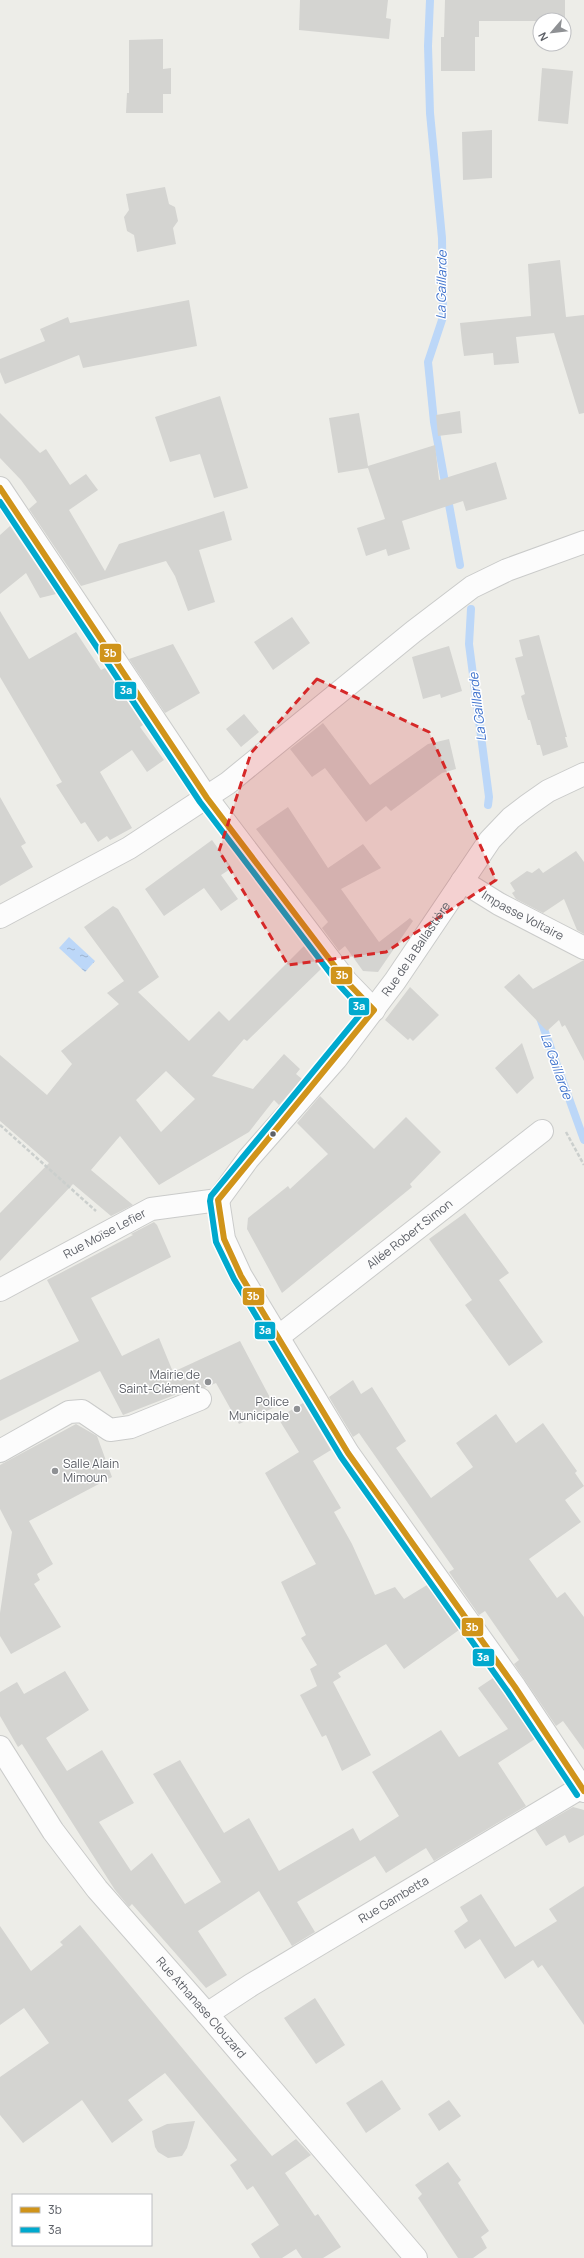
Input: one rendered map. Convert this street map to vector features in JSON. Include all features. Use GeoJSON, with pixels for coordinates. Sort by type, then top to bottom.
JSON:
{"type":"FeatureCollection","features":[{"type":"Feature","properties":{"kind":"street"},"geometry":{"type":"LineString","coordinates":[[2,496],[207,798],[346,981],[374,1010]]}},
{"type":"Feature","properties":{"kind":"street"},"geometry":{"type":"LineString","coordinates":[[0,916],[129,848],[207,798],[297,729],[413,632],[472,587],[506,570],[584,542]]}},
{"type":"Feature","properties":{"kind":"street","name":"Rue de la Ballastière"},"geometry":{"type":"LineString","coordinates":[[218,1200],[248,1159],[336,1059],[396,981],[490,840],[511,818],[548,791],[584,774]]}},
{"type":"Feature","properties":{"kind":"street","name":"Impasse Voltaire"},"geometry":{"type":"LineString","coordinates":[[462,881],[498,904],[584,948]]}},
{"type":"Feature","properties":{"kind":"street","name":"Allée Robert Simon"},"geometry":{"type":"LineString","coordinates":[[278,1337],[542,1131]]}},
{"type":"Feature","properties":{"kind":"street"},"geometry":{"type":"LineString","coordinates":[[218,1200],[224,1239],[241,1276],[348,1453],[515,1687],[583,1789]]}},
{"type":"Feature","properties":{"kind":"street","name":"Rue Moïse Lefier"},"geometry":{"type":"LineString","coordinates":[[0,1290],[151,1210],[218,1200]]}},
{"type":"Feature","properties":{"kind":"street"},"geometry":{"type":"LineString","coordinates":[[0,1450],[69,1412],[82,1411],[110,1430],[131,1427],[200,1399]]}},
{"type":"Feature","properties":{"kind":"street","name":"Rue Athanase Clouzard"},"geometry":{"type":"LineString","coordinates":[[0,1747],[53,1831],[97,1889],[207,2014],[416,2258]]}},
{"type":"Feature","properties":{"kind":"street","name":"Rue Gambetta"},"geometry":{"type":"LineString","coordinates":[[207,2014],[251,1985],[583,1789]]}},
{"type":"Feature","properties":{"kind":"path"},"geometry":{"type":"LineString","coordinates":[[0,1125],[116,1228]]}},
{"type":"Feature","properties":{"kind":"highlighted area"},"geometry":{"type":"Polygon","coordinates":[[[317,679],[429,732],[496,880],[386,952],[288,965],[219,851],[251,753],[317,679]]]}},
{"type":"Feature","properties":{"kind":"water"},"geometry":{"type":"Polygon","coordinates":[[[69,937],[95,961],[85,972],[59,948],[69,937]]]}},
{"type":"Feature","properties":{"kind":"building"},"geometry":{"type":"Polygon","coordinates":[[[300,0],[388,0],[386,18],[391,19],[389,39],[299,30],[300,0]]]}},
{"type":"Feature","properties":{"kind":"building"},"geometry":{"type":"Polygon","coordinates":[[[445,0],[565,0],[565,12],[532,12],[532,21],[479,21],[479,37],[475,37],[475,71],[441,71],[441,37],[444,37],[445,0]]]}},
{"type":"Feature","properties":{"kind":"building"},"geometry":{"type":"Polygon","coordinates":[[[163,39],[163,69],[171,68],[171,94],[163,94],[163,113],[126,113],[127,93],[129,93],[129,40],[163,39]]]}},
{"type":"Feature","properties":{"kind":"building"},"geometry":{"type":"Polygon","coordinates":[[[542,68],[573,71],[568,124],[538,121],[542,68]]]}},
{"type":"Feature","properties":{"kind":"building"},"geometry":{"type":"Polygon","coordinates":[[[492,130],[492,178],[463,180],[462,132],[492,130]]]}},
{"type":"Feature","properties":{"kind":"building"},"geometry":{"type":"Polygon","coordinates":[[[165,187],[169,204],[175,207],[178,221],[173,228],[176,244],[137,252],[134,235],[127,231],[124,217],[129,210],[126,194],[165,187]]]}},
{"type":"Feature","properties":{"kind":"building"},"geometry":{"type":"Polygon","coordinates":[[[560,260],[566,317],[584,315],[584,413],[579,414],[554,333],[516,337],[519,363],[494,365],[493,353],[464,356],[462,342],[460,323],[531,316],[528,264],[560,260]]]}},
{"type":"Feature","properties":{"kind":"building"},"geometry":{"type":"Polygon","coordinates":[[[189,300],[197,346],[83,368],[79,355],[5,384],[0,372],[0,359],[45,341],[40,329],[68,317],[70,323],[189,300]]]}},
{"type":"Feature","properties":{"kind":"building"},"geometry":{"type":"Polygon","coordinates":[[[220,396],[248,488],[214,498],[200,454],[170,462],[155,417],[220,396]]]}},
{"type":"Feature","properties":{"kind":"building"},"geometry":{"type":"Polygon","coordinates":[[[460,411],[462,433],[438,436],[436,415],[460,411]]]}},
{"type":"Feature","properties":{"kind":"building"},"geometry":{"type":"Polygon","coordinates":[[[0,413],[40,453],[46,449],[70,485],[86,474],[98,490],[69,510],[105,571],[119,544],[224,511],[232,540],[199,550],[215,602],[188,611],[175,576],[166,561],[81,586],[29,509],[37,502],[21,480],[0,458],[0,413]]]}},
{"type":"Feature","properties":{"kind":"building"},"geometry":{"type":"Polygon","coordinates":[[[359,413],[368,466],[435,445],[439,480],[496,462],[507,499],[466,511],[463,501],[402,521],[410,549],[388,556],[386,549],[366,556],[357,528],[385,519],[368,468],[338,473],[329,418],[359,413]]]}},
{"type":"Feature","properties":{"kind":"building"},"geometry":{"type":"Polygon","coordinates":[[[10,526],[56,594],[40,598],[26,573],[0,594],[0,535],[10,526]]]}},
{"type":"Feature","properties":{"kind":"building"},"geometry":{"type":"Polygon","coordinates":[[[0,611],[29,659],[76,632],[101,670],[105,668],[143,725],[140,727],[164,760],[147,772],[132,750],[100,772],[132,828],[110,840],[107,836],[98,842],[85,822],[81,824],[56,785],[62,782],[0,677],[0,611]]]}},
{"type":"Feature","properties":{"kind":"building"},"geometry":{"type":"Polygon","coordinates":[[[292,617],[310,643],[273,670],[254,642],[292,617]]]}},
{"type":"Feature","properties":{"kind":"building"},"geometry":{"type":"Polygon","coordinates":[[[539,635],[567,737],[565,737],[568,747],[543,756],[540,745],[537,745],[521,696],[525,694],[515,658],[523,656],[519,640],[539,635]]]}},
{"type":"Feature","properties":{"kind":"building"},"geometry":{"type":"Polygon","coordinates":[[[173,644],[200,693],[165,713],[129,659],[173,644]]]}},
{"type":"Feature","properties":{"kind":"building"},"geometry":{"type":"Polygon","coordinates":[[[449,646],[462,691],[441,698],[440,694],[423,699],[412,657],[449,646]]]}},
{"type":"Feature","properties":{"kind":"building"},"geometry":{"type":"Polygon","coordinates":[[[244,714],[259,732],[241,747],[226,729],[244,714]]]}},
{"type":"Feature","properties":{"kind":"building"},"geometry":{"type":"Polygon","coordinates":[[[323,723],[370,785],[428,744],[449,739],[456,769],[442,773],[391,811],[386,806],[366,822],[325,768],[312,777],[290,749],[323,723]]]}},
{"type":"Feature","properties":{"kind":"building"},"geometry":{"type":"Polygon","coordinates":[[[0,797],[26,843],[21,846],[33,867],[0,886],[0,797]]]}},
{"type":"Feature","properties":{"kind":"building"},"geometry":{"type":"Polygon","coordinates":[[[288,807],[328,868],[363,844],[381,868],[341,889],[379,942],[410,918],[413,921],[378,972],[363,971],[345,946],[339,951],[322,928],[328,922],[256,829],[288,807]]]}},
{"type":"Feature","properties":{"kind":"building"},"geometry":{"type":"Polygon","coordinates":[[[212,840],[232,868],[221,875],[238,899],[221,911],[204,888],[164,916],[145,889],[212,840]]]}},
{"type":"Feature","properties":{"kind":"building"},"geometry":{"type":"Polygon","coordinates":[[[576,851],[584,862],[584,934],[577,930],[564,899],[543,913],[516,899],[512,893],[515,891],[510,883],[527,871],[532,873],[539,868],[543,873],[576,851]]]}},
{"type":"Feature","properties":{"kind":"building"},"geometry":{"type":"Polygon","coordinates":[[[113,906],[118,909],[159,977],[138,992],[189,1041],[219,1011],[229,1021],[304,946],[321,969],[247,1041],[244,1039],[212,1076],[253,1089],[284,1054],[300,1069],[296,1074],[302,1079],[279,1105],[274,1100],[249,1132],[159,1185],[120,1136],[91,1170],[133,1205],[111,1216],[73,1184],[0,1261],[0,1213],[49,1163],[0,1121],[0,1055],[47,1095],[72,1064],[61,1051],[119,1004],[107,993],[124,981],[84,927],[113,906]],[[166,1071],[136,1100],[161,1132],[195,1099],[166,1071]]]}},
{"type":"Feature","properties":{"kind":"building"},"geometry":{"type":"Polygon","coordinates":[[[584,960],[584,1061],[565,1025],[562,1027],[559,1020],[547,1031],[504,987],[519,974],[533,989],[584,960]]]}},
{"type":"Feature","properties":{"kind":"building"},"geometry":{"type":"Polygon","coordinates":[[[410,987],[439,1015],[413,1041],[410,1038],[408,1040],[385,1020],[410,987]]]}},
{"type":"Feature","properties":{"kind":"building"},"geometry":{"type":"Polygon","coordinates":[[[522,1043],[534,1078],[517,1094],[495,1068],[522,1043]]]}},
{"type":"Feature","properties":{"kind":"building"},"geometry":{"type":"Polygon","coordinates":[[[320,1096],[374,1149],[406,1117],[441,1152],[410,1184],[412,1187],[282,1293],[247,1229],[248,1218],[288,1186],[290,1189],[328,1154],[297,1123],[320,1096]]]}},
{"type":"Feature","properties":{"kind":"building"},"geometry":{"type":"Polygon","coordinates":[[[465,1213],[509,1273],[499,1280],[543,1342],[509,1366],[465,1305],[472,1300],[429,1239],[465,1213]]]}},
{"type":"Feature","properties":{"kind":"building"},"geometry":{"type":"Polygon","coordinates":[[[154,1222],[157,1225],[171,1257],[91,1298],[122,1356],[159,1338],[173,1372],[240,1341],[275,1407],[239,1424],[216,1383],[204,1388],[195,1387],[123,1415],[100,1371],[0,1421],[0,1380],[79,1341],[47,1280],[133,1235],[131,1234],[154,1222]]]}},
{"type":"Feature","properties":{"kind":"building"},"geometry":{"type":"Polygon","coordinates":[[[353,1380],[361,1394],[372,1387],[406,1441],[396,1448],[431,1498],[473,1467],[456,1443],[496,1414],[516,1443],[543,1423],[577,1471],[575,1473],[584,1486],[565,1500],[581,1522],[529,1559],[557,1598],[565,1592],[584,1617],[584,1750],[563,1721],[556,1726],[514,1664],[519,1660],[485,1611],[479,1615],[449,1572],[454,1569],[359,1433],[353,1437],[329,1397],[353,1380]]]}},
{"type":"Feature","properties":{"kind":"building"},"geometry":{"type":"Polygon","coordinates":[[[303,1403],[331,1450],[313,1461],[341,1508],[334,1512],[352,1544],[375,1595],[395,1587],[404,1599],[427,1585],[459,1630],[404,1669],[386,1644],[338,1673],[341,1677],[333,1682],[371,1755],[342,1771],[326,1735],[322,1737],[300,1695],[317,1686],[310,1669],[317,1665],[301,1638],[306,1635],[281,1582],[316,1564],[265,1473],[299,1452],[278,1418],[303,1403]]]}},
{"type":"Feature","properties":{"kind":"building"},"geometry":{"type":"Polygon","coordinates":[[[76,1424],[97,1436],[112,1477],[29,1521],[53,1564],[37,1574],[40,1580],[34,1584],[61,1627],[11,1654],[0,1636],[0,1613],[12,1532],[0,1509],[0,1465],[76,1424]]]}},
{"type":"Feature","properties":{"kind":"building"},"geometry":{"type":"Polygon","coordinates":[[[65,1671],[89,1710],[46,1738],[67,1771],[102,1750],[134,1803],[99,1822],[131,1871],[152,1853],[185,1904],[221,1882],[153,1774],[180,1760],[224,1833],[249,1818],[279,1871],[353,1828],[360,1841],[399,1816],[372,1772],[441,1730],[459,1757],[508,1729],[478,1688],[493,1678],[535,1739],[498,1763],[526,1806],[434,1861],[426,1848],[386,1873],[375,1856],[297,1902],[315,1932],[292,1946],[259,1891],[198,1931],[227,1975],[206,1988],[132,1904],[129,1907],[115,1890],[22,1744],[18,1747],[0,1716],[0,1692],[17,1682],[24,1694],[65,1671]]]}},
{"type":"Feature","properties":{"kind":"building"},"geometry":{"type":"Polygon","coordinates":[[[573,1807],[584,1810],[584,1835],[569,1843],[565,1835],[546,1846],[535,1829],[573,1807]]]}},
{"type":"Feature","properties":{"kind":"building"},"geometry":{"type":"Polygon","coordinates":[[[584,1886],[584,2025],[542,1965],[538,1968],[533,1960],[505,1979],[480,1939],[465,1949],[454,1931],[468,1921],[460,1907],[481,1894],[515,1947],[557,1921],[549,1909],[584,1886]]]}},
{"type":"Feature","properties":{"kind":"building"},"geometry":{"type":"Polygon","coordinates":[[[80,1925],[272,2156],[296,2139],[311,2155],[285,2173],[315,2216],[318,2214],[341,2247],[323,2258],[302,2258],[296,2249],[282,2258],[260,2258],[251,2244],[279,2225],[253,2186],[247,2190],[230,2165],[237,2160],[165,2073],[128,2100],[143,2120],[112,2143],[82,2100],[23,2143],[0,2115],[0,2077],[49,2043],[24,2008],[0,2025],[0,1926],[31,1971],[63,1945],[60,1942],[80,1925]]]}},
{"type":"Feature","properties":{"kind":"building"},"geometry":{"type":"Polygon","coordinates":[[[315,1998],[345,2045],[316,2064],[284,2018],[315,1998]]]}},
{"type":"Feature","properties":{"kind":"building"},"geometry":{"type":"Polygon","coordinates":[[[382,2080],[401,2109],[366,2133],[346,2103],[382,2080]]]}},
{"type":"Feature","properties":{"kind":"building"},"geometry":{"type":"Polygon","coordinates":[[[449,2100],[461,2116],[439,2131],[428,2114],[449,2100]]]}},
{"type":"Feature","properties":{"kind":"building"},"geometry":{"type":"Polygon","coordinates":[[[195,2121],[187,2148],[182,2156],[168,2158],[158,2152],[155,2147],[152,2131],[167,2124],[195,2121]]]}},
{"type":"Feature","properties":{"kind":"building"},"geometry":{"type":"Polygon","coordinates":[[[448,2162],[461,2180],[458,2183],[489,2231],[481,2237],[487,2248],[473,2258],[458,2258],[418,2198],[422,2194],[415,2185],[448,2162]]]}},
{"type":"Feature","properties":{"kind":"waterway","name":"La Gaillarde"},"geometry":{"type":"LineString","coordinates":[[430,0],[428,46],[430,113],[442,238],[443,317],[428,362],[434,422],[460,565]]}},
{"type":"Feature","properties":{"kind":"waterway","name":"La Gaillarde"},"geometry":{"type":"LineString","coordinates":[[471,609],[469,644],[489,797],[488,805]]}},
{"type":"Feature","properties":{"kind":"waterway","name":"La Gaillarde"},"geometry":{"type":"LineString","coordinates":[[540,1018],[584,1140]]}},
{"type":"Feature","properties":{"kind":"transit line","name":"3b"},"geometry":{"type":"LineString","coordinates":[[0,488],[207,798],[346,981],[374,1010],[218,1200],[224,1239],[241,1276],[348,1453],[515,1687],[584,1791]]}},
{"type":"Feature","properties":{"kind":"transit line","name":"3a"},"geometry":{"type":"LineString","coordinates":[[0,502],[200,802],[340,986],[363,1011],[211,1196],[210,1201],[216,1242],[234,1279],[341,1457],[508,1692],[577,1795]]}},
{"type":"Feature","properties":{"kind":"place","name":"Mairie de Saint-Clément"},"geometry":{"type":"Point","coordinates":[208,1382]}},
{"type":"Feature","properties":{"kind":"place","name":"Police Municipale"},"geometry":{"type":"Point","coordinates":[297,1409]}},
{"type":"Feature","properties":{"kind":"place","name":"Salle Alain Mimoun"},"geometry":{"type":"Point","coordinates":[55,1471]}}]}
